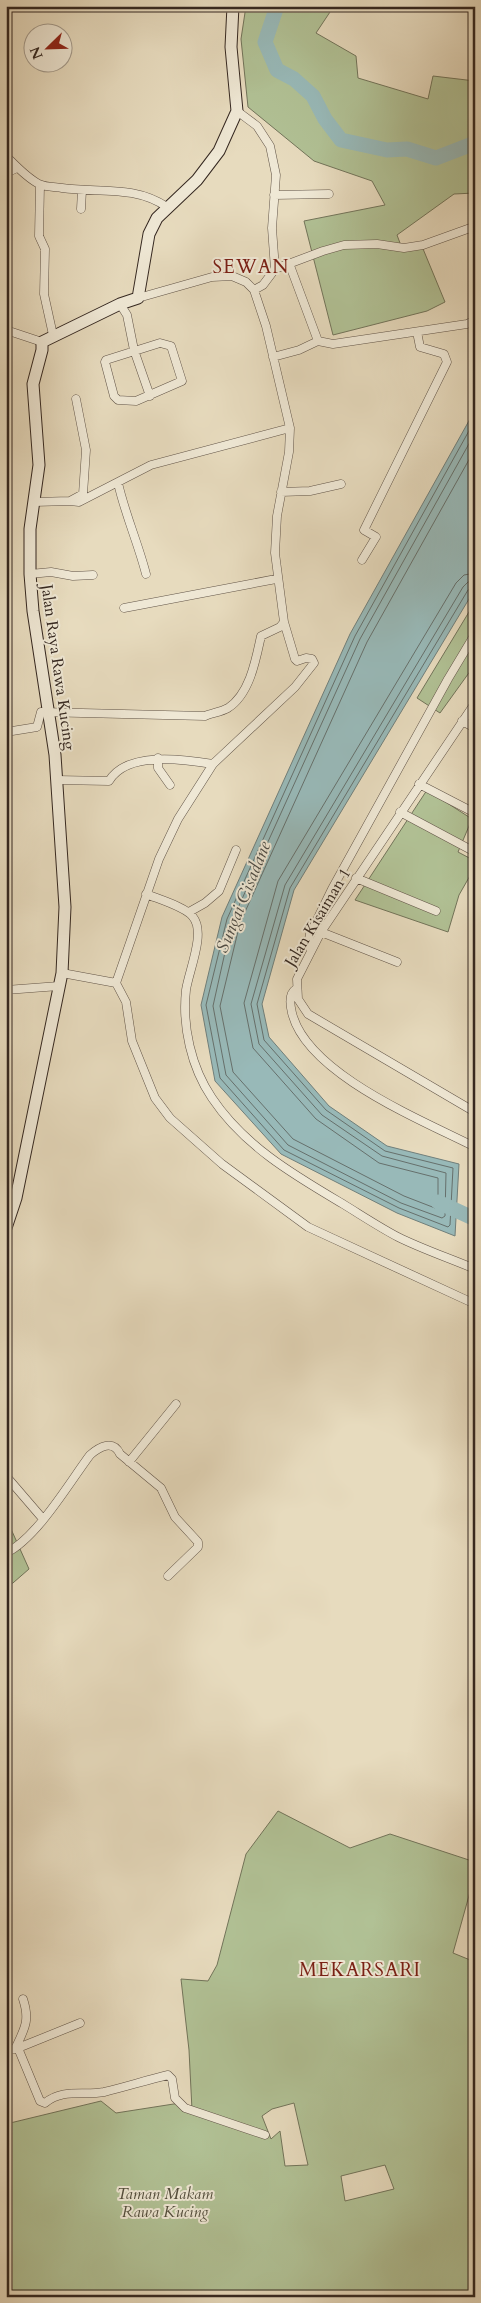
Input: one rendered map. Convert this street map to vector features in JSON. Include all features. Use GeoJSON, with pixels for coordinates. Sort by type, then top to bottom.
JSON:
{"type":"FeatureCollection","features":[{"type":"Feature","properties":{"kind":"street"},"geometry":{"type":"LineString","coordinates":[[138,298],[149,234],[157,218],[197,180],[219,151],[237,111],[231,46],[233,6]]}},
{"type":"Feature","properties":{"kind":"street"},"geometry":{"type":"LineString","coordinates":[[237,111],[257,126],[270,146],[276,175],[272,228],[274,269]]}},
{"type":"Feature","properties":{"kind":"street"},"geometry":{"type":"LineString","coordinates":[[6,156],[18,168],[40,184],[82,190],[137,192],[153,197],[167,207]]}},
{"type":"Feature","properties":{"kind":"street"},"geometry":{"type":"LineString","coordinates":[[6,172],[18,168]]}},
{"type":"Feature","properties":{"kind":"street"},"geometry":{"type":"LineString","coordinates":[[40,184],[39,236],[45,249],[44,294],[54,335]]}},
{"type":"Feature","properties":{"kind":"street"},"geometry":{"type":"LineString","coordinates":[[81,209],[82,190]]}},
{"type":"Feature","properties":{"kind":"street"},"geometry":{"type":"LineString","coordinates":[[274,196],[329,194]]}},
{"type":"Feature","properties":{"kind":"street"},"geometry":{"type":"LineString","coordinates":[[254,290],[263,285],[274,269],[344,245],[377,244],[404,248],[423,245],[473,227]]}},
{"type":"Feature","properties":{"kind":"street"},"geometry":{"type":"LineString","coordinates":[[289,263],[318,341]]}},
{"type":"Feature","properties":{"kind":"street"},"geometry":{"type":"LineString","coordinates":[[6,330],[42,342],[120,304],[212,277],[232,276],[246,282],[254,290],[290,428],[289,452],[281,492],[275,552],[276,579],[284,622],[294,660],[306,658],[312,659],[314,663],[295,687],[213,764],[178,819],[159,859],[116,983],[126,1002],[132,1042],[155,1098],[170,1118],[207,1151],[308,1227],[475,1304]]}},
{"type":"Feature","properties":{"kind":"street"},"geometry":{"type":"LineString","coordinates":[[120,304],[127,315],[134,350],[150,396]]}},
{"type":"Feature","properties":{"kind":"street"},"geometry":{"type":"LineString","coordinates":[[273,357],[299,350],[318,341],[333,344],[467,324],[475,320]]}},
{"type":"Feature","properties":{"kind":"street"},"geometry":{"type":"LineString","coordinates":[[362,560],[376,537],[364,530],[447,362],[444,354],[420,347],[417,332]]}},
{"type":"Feature","properties":{"kind":"street","name":"Jalan Raya Rawa Kucing"},"geometry":{"type":"LineString","coordinates":[[6,1228],[11,1197],[62,973],[65,908],[57,780],[49,713],[34,619],[30,574],[30,529],[39,465],[33,384],[42,350],[42,342]]}},
{"type":"Feature","properties":{"kind":"street"},"geometry":{"type":"LineString","coordinates":[[160,344],[171,346],[182,381],[136,401],[118,400],[114,396],[104,362],[111,356],[134,350],[160,344]]}},
{"type":"Feature","properties":{"kind":"street"},"geometry":{"type":"LineString","coordinates":[[70,501],[80,497],[85,488],[86,450],[76,399]]}},
{"type":"Feature","properties":{"kind":"street"},"geometry":{"type":"LineString","coordinates":[[34,502],[79,502],[151,465],[290,428]]}},
{"type":"Feature","properties":{"kind":"street"},"geometry":{"type":"LineString","coordinates":[[118,483],[125,514],[138,544],[146,574]]}},
{"type":"Feature","properties":{"kind":"street"},"geometry":{"type":"LineString","coordinates":[[281,492],[310,491],[342,484]]}},
{"type":"Feature","properties":{"kind":"street"},"geometry":{"type":"LineString","coordinates":[[30,574],[51,572],[72,576],[93,575]]}},
{"type":"Feature","properties":{"kind":"street"},"geometry":{"type":"LineString","coordinates":[[124,608],[276,579]]}},
{"type":"Feature","properties":{"kind":"street"},"geometry":{"type":"LineString","coordinates":[[6,732],[37,727],[41,712],[205,716],[227,708],[242,693],[256,662],[260,636],[280,627],[284,622]]}},
{"type":"Feature","properties":{"kind":"street"},"geometry":{"type":"LineString","coordinates":[[311,950],[308,944],[310,934],[332,889],[448,678],[475,634]]}},
{"type":"Feature","properties":{"kind":"street","name":"Jalan Kisaiman 1"},"geometry":{"type":"LineString","coordinates":[[475,703],[321,932],[297,979],[296,989],[298,999],[308,1014],[475,1112]]}},
{"type":"Feature","properties":{"kind":"street"},"geometry":{"type":"LineString","coordinates":[[462,721],[475,728]]}},
{"type":"Feature","properties":{"kind":"street"},"geometry":{"type":"LineString","coordinates":[[57,780],[108,781],[114,772],[122,768],[158,758],[213,764]]}},
{"type":"Feature","properties":{"kind":"street"},"geometry":{"type":"LineString","coordinates":[[158,758],[158,768],[170,785]]}},
{"type":"Feature","properties":{"kind":"street"},"geometry":{"type":"LineString","coordinates":[[419,784],[475,813]]}},
{"type":"Feature","properties":{"kind":"street"},"geometry":{"type":"LineString","coordinates":[[400,812],[475,852]]}},
{"type":"Feature","properties":{"kind":"street"},"geometry":{"type":"LineString","coordinates":[[189,912],[205,903],[219,891],[236,850]]}},
{"type":"Feature","properties":{"kind":"street"},"geometry":{"type":"LineString","coordinates":[[356,878],[436,911]]}},
{"type":"Feature","properties":{"kind":"street"},"geometry":{"type":"LineString","coordinates":[[146,894],[189,912],[195,918],[199,931],[186,990],[186,1032],[192,1055],[210,1097],[229,1121],[245,1138],[292,1174],[398,1237],[475,1269]]}},
{"type":"Feature","properties":{"kind":"street"},"geometry":{"type":"LineString","coordinates":[[321,932],[397,962]]}},
{"type":"Feature","properties":{"kind":"street"},"geometry":{"type":"LineString","coordinates":[[62,973],[116,983]]}},
{"type":"Feature","properties":{"kind":"street"},"geometry":{"type":"LineString","coordinates":[[6,990],[59,986]]}},
{"type":"Feature","properties":{"kind":"street"},"geometry":{"type":"LineString","coordinates":[[296,989],[291,996],[290,1006],[300,1034],[313,1050],[344,1078],[475,1147]]}},
{"type":"Feature","properties":{"kind":"street"},"geometry":{"type":"LineString","coordinates":[[129,1462],[176,1404]]}},
{"type":"Feature","properties":{"kind":"street"},"geometry":{"type":"LineString","coordinates":[[6,1553],[23,1542],[43,1519],[90,1455],[100,1446],[110,1445],[161,1488],[175,1517],[198,1542],[198,1547],[168,1576]]}},
{"type":"Feature","properties":{"kind":"street"},"geometry":{"type":"LineString","coordinates":[[6,1476],[43,1519]]}},
{"type":"Feature","properties":{"kind":"street"},"geometry":{"type":"LineString","coordinates":[[23,1999],[28,2013],[26,2026],[17,2048],[40,2101],[45,2103],[52,2098],[76,2092],[92,2094],[104,2092],[168,2075],[172,2080],[174,2098],[185,2108],[265,2135]]}},
{"type":"Feature","properties":{"kind":"street"},"geometry":{"type":"LineString","coordinates":[[6,2051],[80,2024]]}},
{"type":"Feature","properties":{"kind":"green space"},"geometry":{"type":"Polygon","coordinates":[[[246,6],[334,6],[316,33],[356,56],[358,78],[428,99],[433,76],[475,81],[475,193],[454,194],[397,235],[403,251],[421,244],[445,302],[427,311],[333,335],[304,221],[385,205],[372,181],[314,161],[248,107],[241,39],[246,6]]]}},
{"type":"Feature","properties":{"kind":"green space"},"geometry":{"type":"Polygon","coordinates":[[[475,602],[475,671],[471,670],[440,713],[417,698],[475,602]]]}},
{"type":"Feature","properties":{"kind":"green space"},"geometry":{"type":"Polygon","coordinates":[[[427,790],[472,819],[458,852],[475,861],[475,867],[459,895],[448,932],[355,900],[427,790]]]}},
{"type":"Feature","properties":{"kind":"green space"},"geometry":{"type":"Polygon","coordinates":[[[6,1523],[11,1529],[29,1569],[6,1589],[6,1523]]]}},
{"type":"Feature","properties":{"kind":"green space","name":"Taman Makam Rawa Kucing"},"geometry":{"type":"Polygon","coordinates":[[[278,1811],[350,1848],[390,1834],[475,1862],[475,1883],[470,1892],[453,1953],[475,1962],[475,2297],[6,2297],[6,2124],[101,2101],[116,2113],[180,2103],[192,2110],[189,2050],[181,1979],[208,1981],[217,1965],[246,1854],[278,1811]],[[294,2103],[272,2109],[262,2116],[271,2139],[280,2131],[285,2166],[308,2165],[294,2103]],[[385,2165],[341,2176],[345,2201],[394,2189],[385,2165]]]}},
{"type":"Feature","properties":{"kind":"water"},"geometry":{"type":"Polygon","coordinates":[[[475,410],[475,589],[294,890],[262,1004],[269,1037],[329,1106],[387,1146],[459,1164],[455,1236],[397,1213],[281,1154],[215,1081],[201,1005],[222,917],[350,634],[475,410]]]}},
{"type":"Feature","properties":{"kind":"waterway"},"geometry":{"type":"LineString","coordinates":[[277,6],[265,42],[277,70],[294,79],[313,96],[325,119],[341,140],[387,150],[407,149],[436,158],[475,143]]}},
{"type":"Feature","properties":{"kind":"waterway","name":"Sungai Cisadane"},"geometry":{"type":"LineString","coordinates":[[438,1202],[475,1219]]}},
{"type":"Feature","properties":{"kind":"district","name":"SEWAN"},"geometry":{"type":"Point","coordinates":[251,266]}},
{"type":"Feature","properties":{"kind":"district","name":"MEKARSARI"},"geometry":{"type":"Point","coordinates":[360,1969]}}]}
